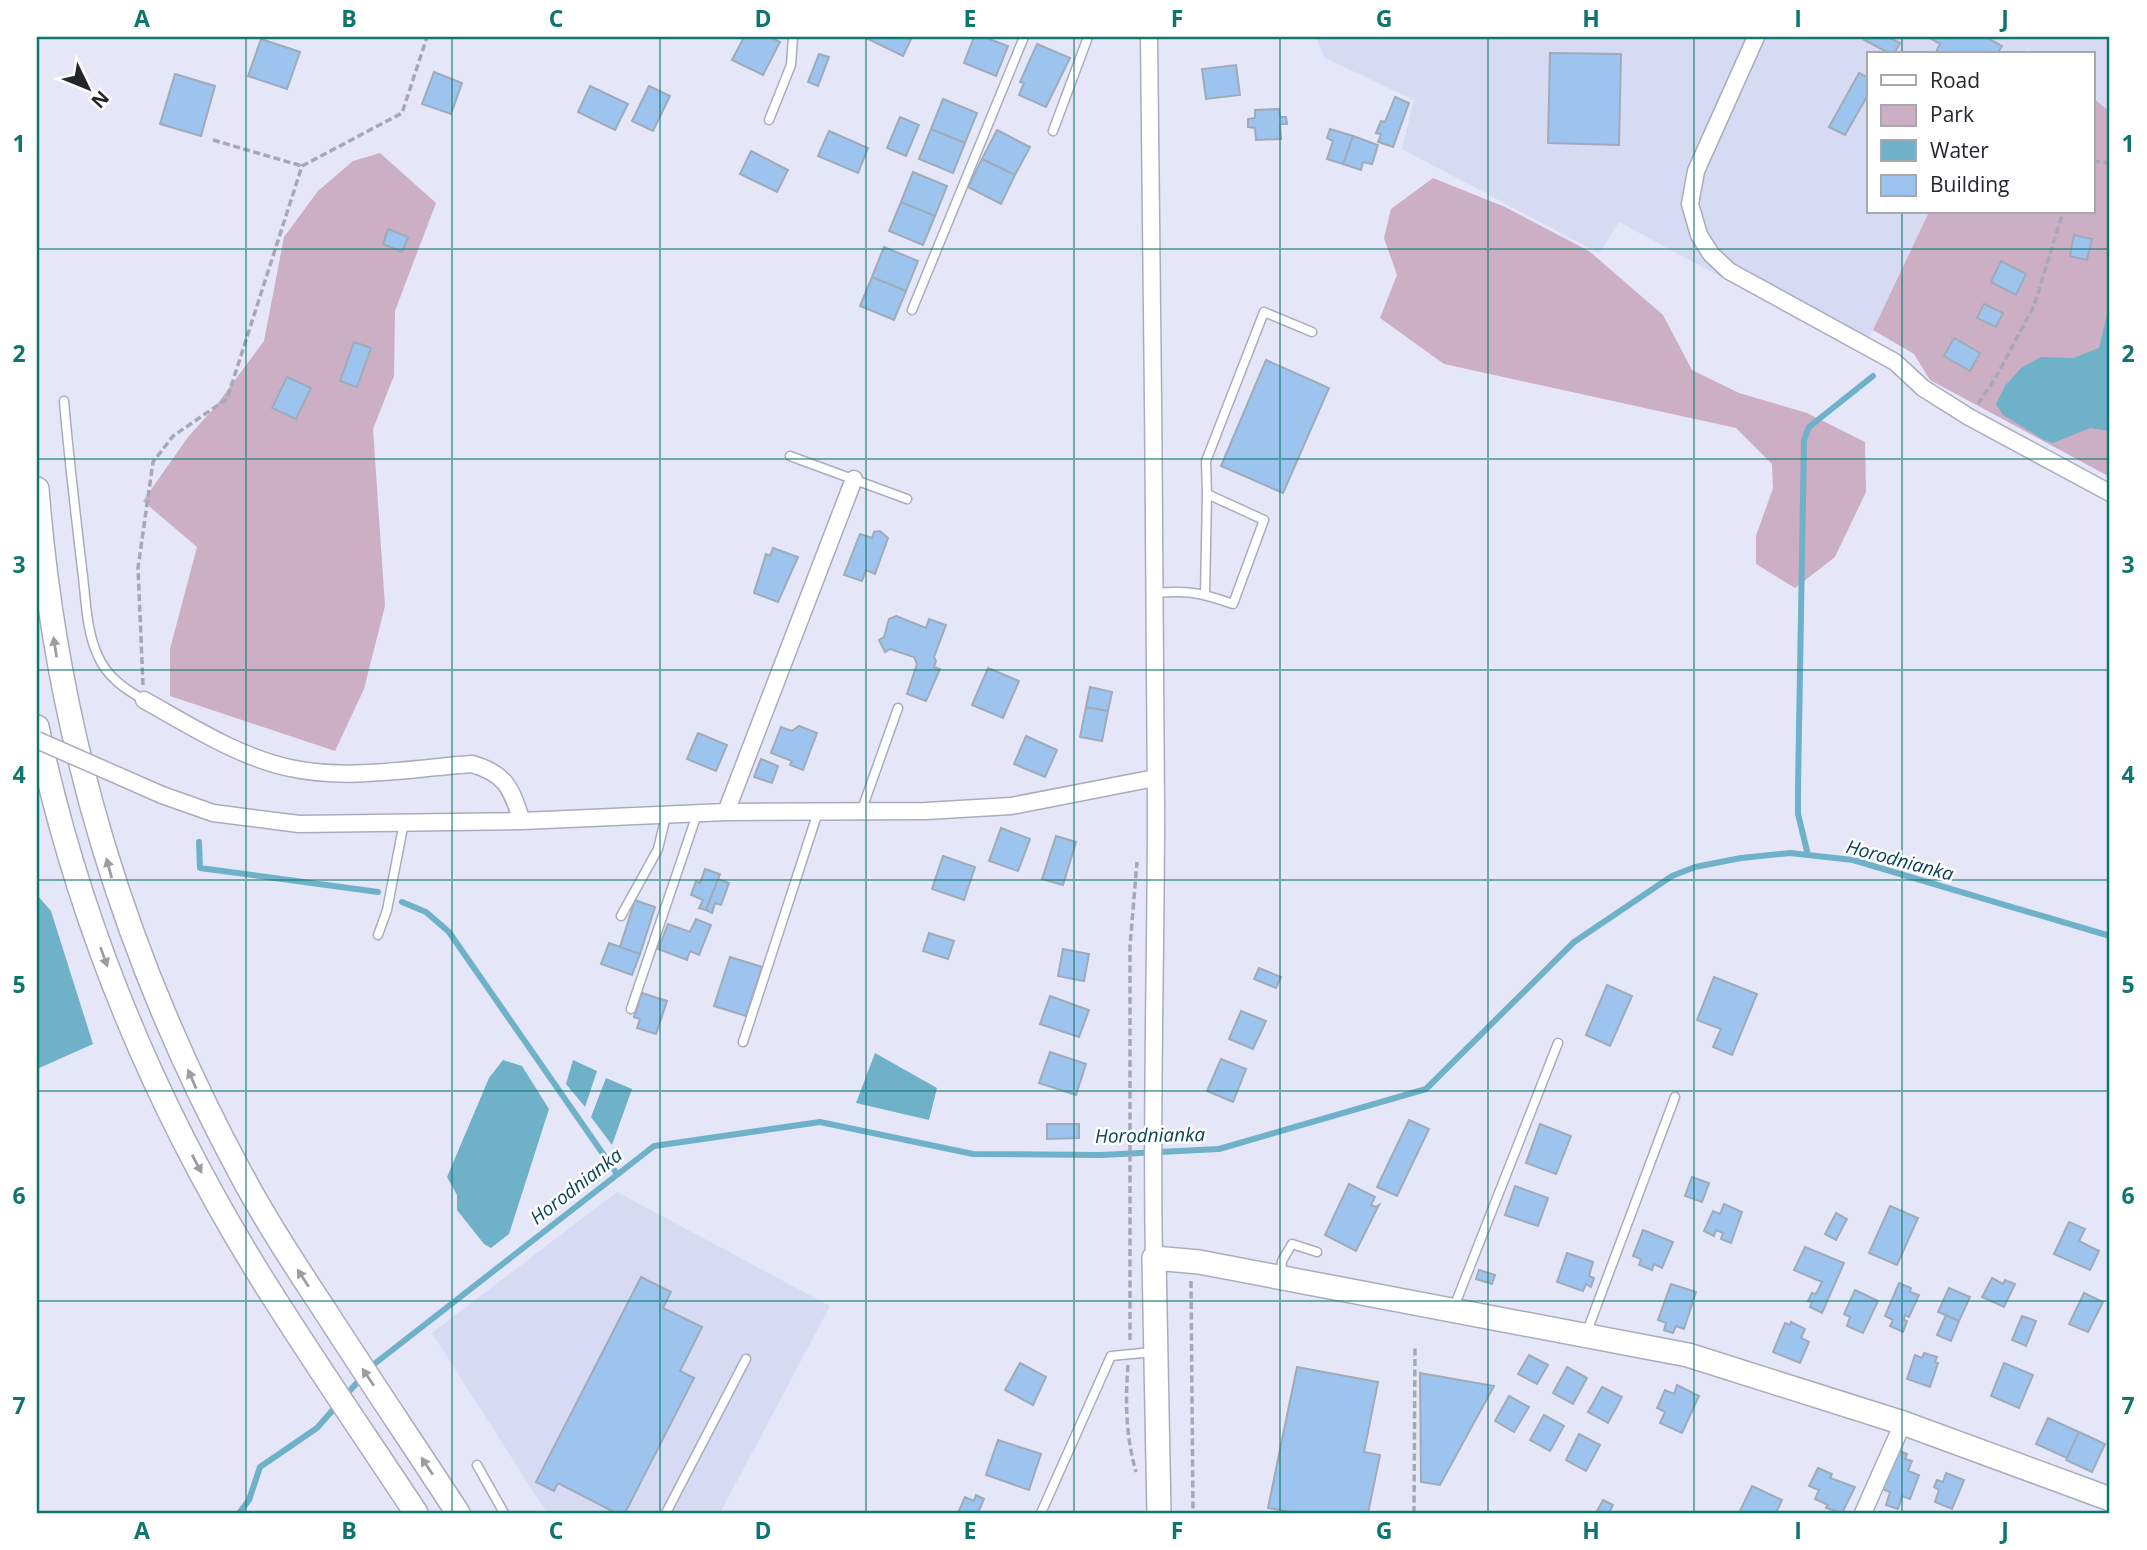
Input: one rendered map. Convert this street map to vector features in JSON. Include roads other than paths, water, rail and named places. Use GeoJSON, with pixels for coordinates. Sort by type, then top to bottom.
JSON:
{"type":"FeatureCollection","features":[{"type":"Feature","properties":{"kind":"main road"},"geometry":{"type":"LineString","coordinates":[[37,489],[42,554],[56,652],[88,789],[118,896],[156,998],[198,1091],[243,1178],[340,1335],[458,1513]]}},
{"type":"Feature","properties":{"kind":"main road"},"geometry":{"type":"LineString","coordinates":[[37,727],[52,799],[83,900],[127,1019],[177,1126],[259,1274],[416,1513]]}},
{"type":"Feature","properties":{"kind":"main road"},"geometry":{"type":"LineString","coordinates":[[1158,1513],[1154,1258],[1190,1261],[1688,1355],[1903,1423],[2110,1499]]}},
{"type":"Feature","properties":{"kind":"street"},"geometry":{"type":"LineString","coordinates":[[1149,37],[1155,593],[1152,1120],[1154,1258]]}},
{"type":"Feature","properties":{"kind":"street"},"geometry":{"type":"LineString","coordinates":[[1756,37],[1696,171],[1690,204],[1699,235],[1711,254],[1729,271],[1895,362],[1923,388],[1969,417],[2110,493]]}},
{"type":"Feature","properties":{"kind":"street"},"geometry":{"type":"LineString","coordinates":[[726,813],[854,480]]}},
{"type":"Feature","properties":{"kind":"street"},"geometry":{"type":"LineString","coordinates":[[144,700],[234,748],[288,768],[341,774],[472,764],[490,769],[503,779],[512,791],[522,821]]}},
{"type":"Feature","properties":{"kind":"street"},"geometry":{"type":"LineString","coordinates":[[37,740],[162,795],[213,813],[299,824],[522,821],[726,813],[926,811],[1011,806],[1155,778]]}},
{"type":"Feature","properties":{"kind":"street"},"geometry":{"type":"LineString","coordinates":[[1863,1513],[1903,1423]]}},
{"type":"Feature","properties":{"kind":"lane"},"geometry":{"type":"LineString","coordinates":[[769,120],[791,65],[793,37]]}},
{"type":"Feature","properties":{"kind":"lane"},"geometry":{"type":"LineString","coordinates":[[912,310],[1024,37]]}},
{"type":"Feature","properties":{"kind":"lane"},"geometry":{"type":"LineString","coordinates":[[1053,131],[1088,37]]}},
{"type":"Feature","properties":{"kind":"lane"},"geometry":{"type":"LineString","coordinates":[[1205,594],[1206,461],[1264,312],[1312,332]]}},
{"type":"Feature","properties":{"kind":"lane"},"geometry":{"type":"LineString","coordinates":[[64,401],[71,486],[89,626],[97,655],[106,669],[122,687],[144,700]]}},
{"type":"Feature","properties":{"kind":"lane"},"geometry":{"type":"LineString","coordinates":[[790,456],[907,499]]}},
{"type":"Feature","properties":{"kind":"lane"},"geometry":{"type":"LineString","coordinates":[[1155,593],[1185,591],[1205,594],[1233,604],[1264,520],[1206,494]]}},
{"type":"Feature","properties":{"kind":"lane"},"geometry":{"type":"LineString","coordinates":[[861,812],[898,708]]}},
{"type":"Feature","properties":{"kind":"lane"},"geometry":{"type":"LineString","coordinates":[[743,1042],[818,812]]}},
{"type":"Feature","properties":{"kind":"lane"},"geometry":{"type":"LineString","coordinates":[[631,1009],[697,814]]}},
{"type":"Feature","properties":{"kind":"lane"},"geometry":{"type":"LineString","coordinates":[[621,915],[658,849],[666,816]]}},
{"type":"Feature","properties":{"kind":"lane"},"geometry":{"type":"LineString","coordinates":[[378,936],[387,910],[404,822]]}},
{"type":"Feature","properties":{"kind":"lane"},"geometry":{"type":"LineString","coordinates":[[1452,1311],[1558,1043]]}},
{"type":"Feature","properties":{"kind":"lane"},"geometry":{"type":"LineString","coordinates":[[1585,1336],[1675,1097]]}},
{"type":"Feature","properties":{"kind":"lane"},"geometry":{"type":"LineString","coordinates":[[1280,1279],[1282,1261],[1292,1244],[1317,1252]]}},
{"type":"Feature","properties":{"kind":"lane"},"geometry":{"type":"LineString","coordinates":[[1041,1513],[1111,1356],[1154,1352]]}},
{"type":"Feature","properties":{"kind":"lane"},"geometry":{"type":"LineString","coordinates":[[666,1513],[746,1359]]}},
{"type":"Feature","properties":{"kind":"lane"},"geometry":{"type":"LineString","coordinates":[[477,1465],[504,1513]]}},
{"type":"Feature","properties":{"kind":"water"},"geometry":{"type":"Polygon","coordinates":[[[2110,313],[2110,431],[2090,428],[2053,443],[2003,415],[1996,404],[2005,386],[2021,368],[2041,357],[2073,358],[2099,348],[2107,315],[2110,313]]]}},
{"type":"Feature","properties":{"kind":"water"},"geometry":{"type":"Polygon","coordinates":[[[37,895],[51,911],[93,1044],[37,1069],[37,895]]]}},
{"type":"Feature","properties":{"kind":"water"},"geometry":{"type":"Polygon","coordinates":[[[875,1053],[937,1088],[929,1120],[856,1103],[875,1053]]]}},
{"type":"Feature","properties":{"kind":"water"},"geometry":{"type":"Polygon","coordinates":[[[503,1060],[522,1066],[549,1109],[509,1234],[491,1248],[484,1244],[457,1210],[457,1195],[447,1177],[489,1078],[503,1060]]]}},
{"type":"Feature","properties":{"kind":"water"},"geometry":{"type":"Polygon","coordinates":[[[573,1060],[597,1071],[585,1107],[566,1084],[573,1060]]]}},
{"type":"Feature","properties":{"kind":"water"},"geometry":{"type":"Polygon","coordinates":[[[606,1078],[632,1089],[612,1145],[591,1117],[606,1078]]]}},
{"type":"Feature","properties":{"kind":"waterway"},"geometry":{"type":"LineString","coordinates":[[1808,855],[1798,814],[1804,440],[1809,427],[1873,376]]}},
{"type":"Feature","properties":{"kind":"waterway"},"geometry":{"type":"LineString","coordinates":[[199,842],[200,868],[378,892]]}},
{"type":"Feature","properties":{"kind":"waterway","name":"Horodnianka"},"geometry":{"type":"LineString","coordinates":[[345,1396],[373,1365],[654,1146],[820,1122],[973,1154],[1101,1155],[1219,1149],[1426,1089],[1574,942],[1672,876],[1695,867],[1741,858],[1790,853],[1853,860],[2110,936]]}},
{"type":"Feature","properties":{"kind":"waterway"},"geometry":{"type":"LineString","coordinates":[[402,902],[426,912],[449,932],[617,1174]]}},
{"type":"Feature","properties":{"kind":"waterway","name":"Horodnianka"},"geometry":{"type":"LineString","coordinates":[[239,1513],[249,1500],[260,1467],[317,1428],[338,1404]]}}]}
